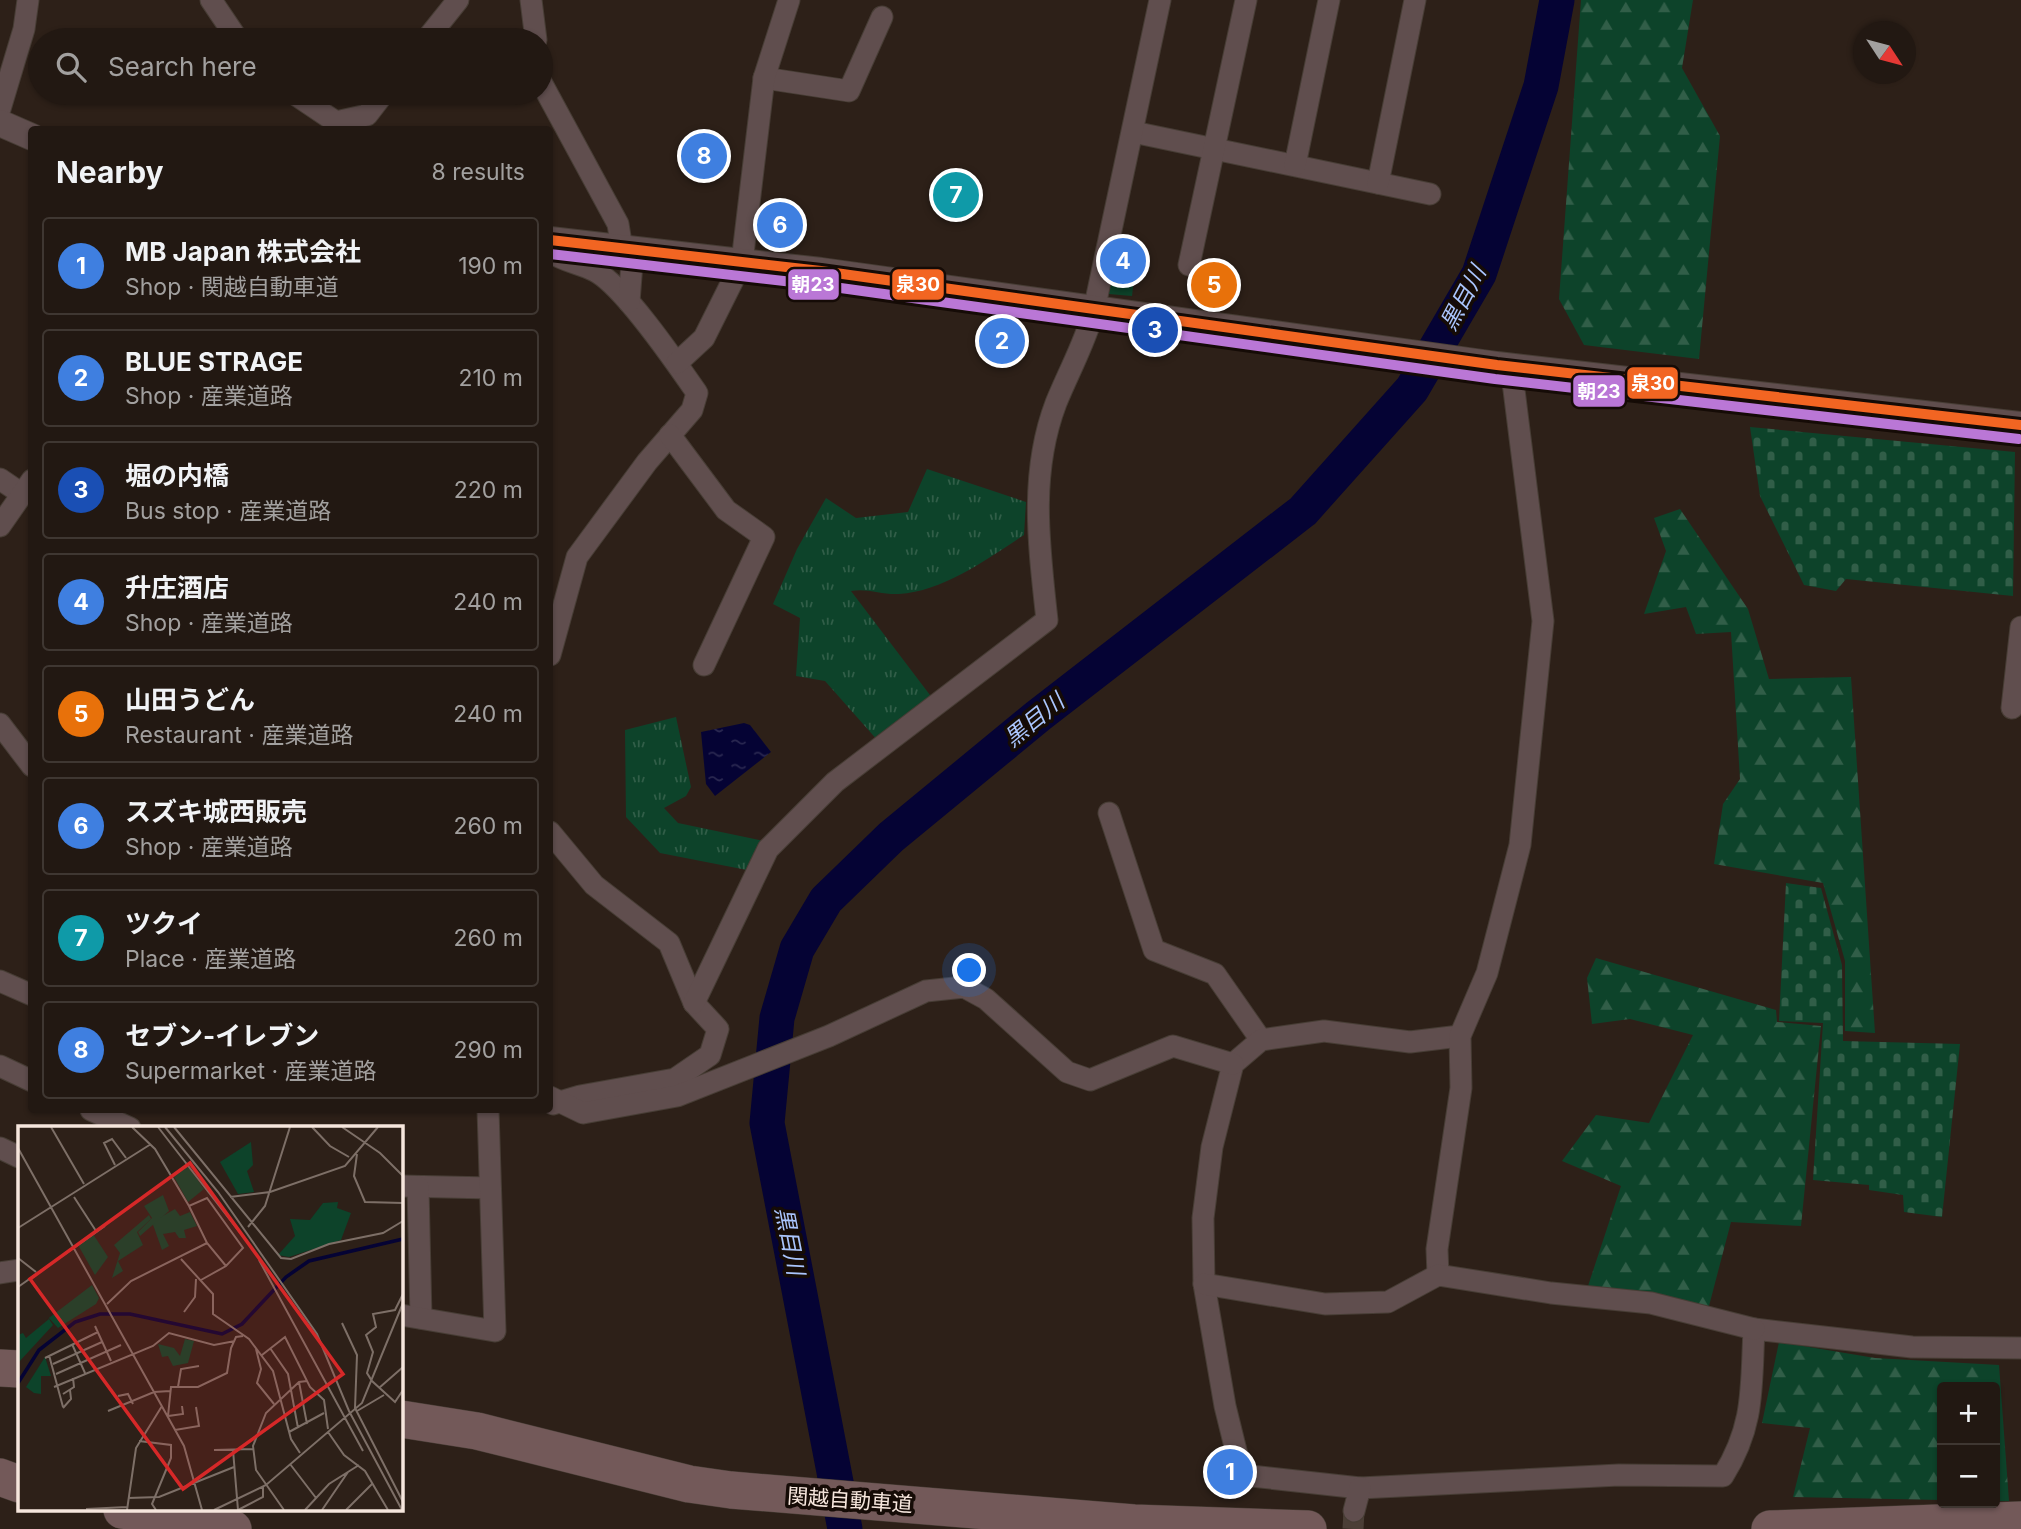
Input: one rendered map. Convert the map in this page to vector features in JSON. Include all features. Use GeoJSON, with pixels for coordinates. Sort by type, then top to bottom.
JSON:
{"type":"FeatureCollection","features":[{"type":"Feature","properties":{"kind":"highway"},"geometry":{"type":"LineString","coordinates":[[0,1368],[18,1369]]}},
{"type":"Feature","properties":{"kind":"highway","name":"関越自動車道"},"geometry":{"type":"LineString","coordinates":[[402,1419],[477,1431],[689,1484],[780,1495],[1134,1523],[1308,1529]]}},
{"type":"Feature","properties":{"kind":"highway"},"geometry":{"type":"LineString","coordinates":[[0,1477],[18,1484]]}},
{"type":"Feature","properties":{"kind":"highway"},"geometry":{"type":"LineString","coordinates":[[134,1512],[233,1529]]}},
{"type":"Feature","properties":{"kind":"highway"},"geometry":{"type":"LineString","coordinates":[[1770,1529],[2021,1520]]}},
{"type":"Feature","properties":{"kind":"street"},"geometry":{"type":"LineString","coordinates":[[0,109],[24,29],[28,0]]}},
{"type":"Feature","properties":{"kind":"street"},"geometry":{"type":"LineString","coordinates":[[212,0],[230,28]]}},
{"type":"Feature","properties":{"kind":"street"},"geometry":{"type":"LineString","coordinates":[[436,28],[458,0]]}},
{"type":"Feature","properties":{"kind":"street"},"geometry":{"type":"LineString","coordinates":[[531,0],[534,28]]}},
{"type":"Feature","properties":{"kind":"street"},"geometry":{"type":"LineString","coordinates":[[677,363],[704,338],[742,262],[764,78],[789,0]]}},
{"type":"Feature","properties":{"kind":"street"},"geometry":{"type":"LineString","coordinates":[[694,1003],[768,849],[835,782],[1047,620],[1037,516],[1040,462],[1056,404],[1087,338],[1160,0]]}},
{"type":"Feature","properties":{"kind":"street"},"geometry":{"type":"LineString","coordinates":[[1189,264],[1246,0]]}},
{"type":"Feature","properties":{"kind":"street"},"geometry":{"type":"LineString","coordinates":[[1295,165],[1329,0]]}},
{"type":"Feature","properties":{"kind":"street"},"geometry":{"type":"LineString","coordinates":[[1378,183],[1415,0]]}},
{"type":"Feature","properties":{"kind":"street"},"geometry":{"type":"LineString","coordinates":[[764,78],[849,92],[882,17]]}},
{"type":"Feature","properties":{"kind":"street"},"geometry":{"type":"LineString","coordinates":[[553,104],[618,224],[627,249],[629,303]]}},
{"type":"Feature","properties":{"kind":"street"},"geometry":{"type":"LineString","coordinates":[[310,105],[335,122],[367,115],[375,105]]}},
{"type":"Feature","properties":{"kind":"street"},"geometry":{"type":"LineString","coordinates":[[0,123],[28,135]]}},
{"type":"Feature","properties":{"kind":"street"},"geometry":{"type":"LineString","coordinates":[[1133,132],[1430,194]]}},
{"type":"Feature","properties":{"kind":"street"},"geometry":{"type":"LineString","coordinates":[[553,240],[742,262],[1094,310],[1140,313],[1383,350],[2021,425]]}},
{"type":"Feature","properties":{"kind":"street"},"geometry":{"type":"LineString","coordinates":[[553,254],[597,271],[629,303],[677,363],[697,393],[692,410],[577,557],[553,643]]}},
{"type":"Feature","properties":{"kind":"street"},"geometry":{"type":"LineString","coordinates":[[1438,1275],[1437,1249],[1461,1088],[1460,1036],[1488,973],[1520,845],[1543,621],[1504,365]]}},
{"type":"Feature","properties":{"kind":"street"},"geometry":{"type":"LineString","coordinates":[[670,435],[726,510],[764,537],[704,665]]}},
{"type":"Feature","properties":{"kind":"street"},"geometry":{"type":"LineString","coordinates":[[0,479],[27,487],[0,526]]}},
{"type":"Feature","properties":{"kind":"street"},"geometry":{"type":"LineString","coordinates":[[2012,708],[2021,630]]}},
{"type":"Feature","properties":{"kind":"street"},"geometry":{"type":"LineString","coordinates":[[0,724],[28,761]]}},
{"type":"Feature","properties":{"kind":"street"},"geometry":{"type":"LineString","coordinates":[[1109,813],[1154,950],[1215,974],[1261,1040]]}},
{"type":"Feature","properties":{"kind":"street"},"geometry":{"type":"LineString","coordinates":[[553,836],[594,885],[668,943],[694,1003],[718,1029],[710,1055],[675,1079],[553,1102]]}},
{"type":"Feature","properties":{"kind":"street"},"geometry":{"type":"LineString","coordinates":[[0,981],[28,993]]}},
{"type":"Feature","properties":{"kind":"street"},"geometry":{"type":"LineString","coordinates":[[553,1102],[583,1113],[677,1096],[926,991],[964,988],[986,999],[1068,1072],[1090,1080],[1172,1046],[1233,1064]]}},
{"type":"Feature","properties":{"kind":"street"},"geometry":{"type":"LineString","coordinates":[[1460,1036],[1410,1042],[1324,1031],[1261,1040],[1233,1064],[1212,1147],[1203,1218],[1205,1284],[1225,1406],[1242,1475],[1360,1488],[1619,1475],[1723,1476],[1736,1455],[1749,1419],[1754,1329]]}},
{"type":"Feature","properties":{"kind":"street"},"geometry":{"type":"LineString","coordinates":[[0,1066],[28,1079]]}},
{"type":"Feature","properties":{"kind":"street"},"geometry":{"type":"LineString","coordinates":[[98,1113],[128,1126]]}},
{"type":"Feature","properties":{"kind":"street"},"geometry":{"type":"LineString","coordinates":[[488,1113],[495,1331],[411,1316],[409,1186],[490,1188]]}},
{"type":"Feature","properties":{"kind":"street"},"geometry":{"type":"LineString","coordinates":[[0,1148],[18,1157]]}},
{"type":"Feature","properties":{"kind":"street"},"geometry":{"type":"LineString","coordinates":[[0,1273],[18,1270]]}},
{"type":"Feature","properties":{"kind":"street"},"geometry":{"type":"LineString","coordinates":[[1205,1284],[1325,1304],[1388,1302],[1438,1275],[1551,1293],[1651,1303],[1754,1329],[1912,1347],[2021,1348]]}},
{"type":"Feature","properties":{"kind":"street"},"geometry":{"type":"LineString","coordinates":[[1354,1511],[1360,1488]]}},
{"type":"Feature","properties":{"kind":"green space"},"geometry":{"type":"Polygon","coordinates":[[[1581,0],[1693,0],[1682,68],[1720,136],[1699,359],[1584,345],[1559,299],[1581,0]]]}},
{"type":"Feature","properties":{"kind":"green space"},"geometry":{"type":"Polygon","coordinates":[[[1111,277],[1134,279],[1132,296],[1109,294],[1111,277]]]}},
{"type":"Feature","properties":{"kind":"green space"},"geometry":{"type":"Polygon","coordinates":[[[1750,427],[2015,452],[2013,596],[1846,579],[1836,591],[1804,585],[1760,496],[1750,427]]]}},
{"type":"Feature","properties":{"kind":"green space"},"geometry":{"type":"Polygon","coordinates":[[[927,469],[1026,502],[1024,535],[964,572],[932,587],[899,594],[851,591],[933,699],[879,742],[825,681],[796,676],[800,618],[773,604],[797,549],[826,498],[856,518],[908,512],[927,469]]]}},
{"type":"Feature","properties":{"kind":"green space"},"geometry":{"type":"Polygon","coordinates":[[[1680,509],[1748,609],[1769,679],[1851,677],[1875,1033],[1845,1031],[1845,961],[1823,883],[1714,864],[1723,804],[1740,779],[1731,632],[1696,634],[1686,607],[1644,614],[1666,551],[1654,518],[1680,509]]]}},
{"type":"Feature","properties":{"kind":"green space"},"geometry":{"type":"Polygon","coordinates":[[[676,717],[691,787],[686,796],[664,808],[678,823],[764,841],[752,871],[660,853],[626,817],[625,730],[676,717]]]}},
{"type":"Feature","properties":{"kind":"green space"},"geometry":{"type":"Polygon","coordinates":[[[1786,883],[1821,888],[1842,965],[1843,1041],[1960,1044],[1942,1217],[1904,1212],[1903,1195],[1869,1190],[1869,1185],[1813,1180],[1823,1023],[1779,1021],[1786,883]]]}},
{"type":"Feature","properties":{"kind":"green space"},"geometry":{"type":"Polygon","coordinates":[[[1596,958],[1776,1010],[1777,1022],[1821,1026],[1801,1226],[1731,1222],[1709,1306],[1588,1286],[1621,1186],[1562,1161],[1596,1115],[1649,1123],[1693,1035],[1630,1019],[1592,1024],[1587,978],[1596,958]]]}},
{"type":"Feature","properties":{"kind":"green space"},"geometry":{"type":"Polygon","coordinates":[[[1779,1342],[1875,1358],[1999,1365],[2009,1501],[2000,1501],[2000,1382],[1937,1382],[1937,1500],[1793,1497],[1810,1428],[1762,1423],[1779,1342]]]}},
{"type":"Feature","properties":{"kind":"water"},"geometry":{"type":"Polygon","coordinates":[[[744,723],[750,725],[771,752],[715,796],[706,784],[701,732],[744,723]]]}},
{"type":"Feature","properties":{"kind":"waterway","name":"黒目川"},"geometry":{"type":"LineString","coordinates":[[845,1529],[767,1123],[777,1018],[797,949],[826,900],[891,837],[1038,716],[1303,511],[1412,389],[1479,274],[1541,86],[1557,0]]}},
{"type":"Feature","properties":{"kind":"tunnel"},"geometry":{"type":"LineString","coordinates":[[1353,1529],[1354,1511]]}},
{"type":"Feature","properties":{"kind":"transit line","name":"泉30"},"geometry":{"type":"LineString","coordinates":[[553,240],[821,271],[1497,365],[2021,425]]}},
{"type":"Feature","properties":{"kind":"transit line","name":"朝23"},"geometry":{"type":"LineString","coordinates":[[553,254],[819,285],[1495,379],[2019,439]]}},
{"type":"Feature","properties":{"kind":"place","name":"セブン-イレブン"},"geometry":{"type":"Point","coordinates":[704,156]}},
{"type":"Feature","properties":{"kind":"place","name":"ツクイ"},"geometry":{"type":"Point","coordinates":[956,195]}},
{"type":"Feature","properties":{"kind":"place","name":"スズキ城西販売"},"geometry":{"type":"Point","coordinates":[780,225]}},
{"type":"Feature","properties":{"kind":"place","name":"升庄酒店"},"geometry":{"type":"Point","coordinates":[1123,261]}},
{"type":"Feature","properties":{"kind":"place","name":"山田うどん"},"geometry":{"type":"Point","coordinates":[1214,285]}},
{"type":"Feature","properties":{"kind":"place","name":"堀の内橋"},"geometry":{"type":"Point","coordinates":[1155,330]}},
{"type":"Feature","properties":{"kind":"place","name":"BLUE STRAGE"},"geometry":{"type":"Point","coordinates":[1002,341]}},
{"type":"Feature","properties":{"kind":"place","name":"MB Japan 株式会社"},"geometry":{"type":"Point","coordinates":[1230,1472]}}]}
